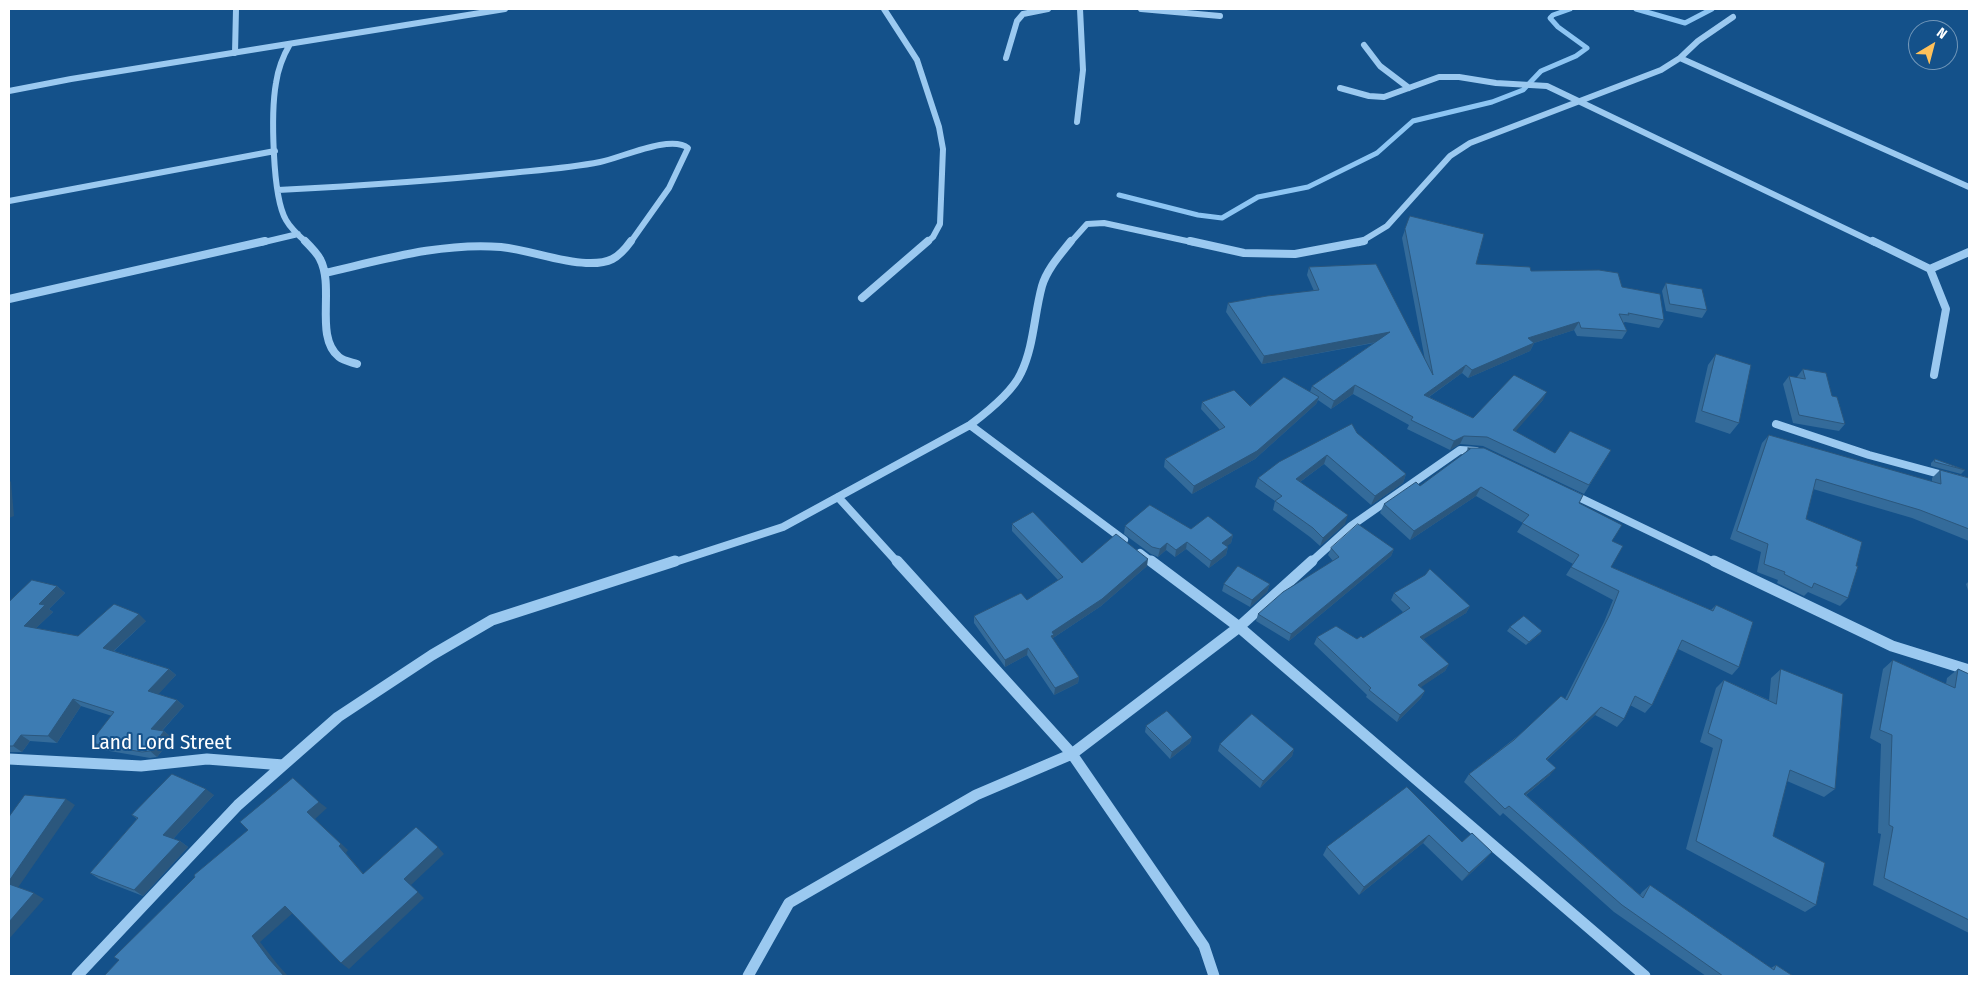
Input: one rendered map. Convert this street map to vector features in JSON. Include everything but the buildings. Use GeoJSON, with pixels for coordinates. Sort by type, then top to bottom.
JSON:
{"type":"FeatureCollection","features":[{"type":"Feature","properties":{"kind":"street"},"geometry":{"type":"LineString","coordinates":[[235,53],[236,9]]}},
{"type":"Feature","properties":{"kind":"street"},"geometry":{"type":"LineString","coordinates":[[9,91],[505,9]]}},
{"type":"Feature","properties":{"kind":"street"},"geometry":{"type":"LineString","coordinates":[[862,298],[933,237],[940,224],[943,149],[939,127],[916,60],[884,9]]}},
{"type":"Feature","properties":{"kind":"street"},"geometry":{"type":"LineString","coordinates":[[1006,58],[1017,21],[1023,14],[1048,9]]}},
{"type":"Feature","properties":{"kind":"street"},"geometry":{"type":"LineString","coordinates":[[1077,122],[1083,70],[1080,9]]}},
{"type":"Feature","properties":{"kind":"street"},"geometry":{"type":"LineString","coordinates":[[1141,9],[1220,16]]}},
{"type":"Feature","properties":{"kind":"street"},"geometry":{"type":"LineString","coordinates":[[77,976],[238,805],[338,717],[432,654],[492,620],[783,527],[970,425],[995,405],[1021,374],[1036,322],[1042,285],[1054,261],[1086,224],[1104,222],[1244,253],[1295,254],[1363,242],[1387,226],[1450,156],[1470,143],[1661,70],[1680,58],[1698,41],[1733,17]]}},
{"type":"Feature","properties":{"kind":"street"},"geometry":{"type":"LineString","coordinates":[[290,44],[282,59],[275,88],[275,152],[280,205],[285,220],[320,258],[329,302],[326,332],[330,347],[340,358],[357,364]]}},
{"type":"Feature","properties":{"kind":"street"},"geometry":{"type":"LineString","coordinates":[[1364,45],[1380,66],[1409,88]]}},
{"type":"Feature","properties":{"kind":"street"},"geometry":{"type":"LineString","coordinates":[[1680,58],[1969,186]]}},
{"type":"Feature","properties":{"kind":"street"},"geometry":{"type":"LineString","coordinates":[[1340,88],[1369,96],[1384,97],[1439,77],[1459,77],[1547,86],[1930,269],[1946,309],[1934,375]]}},
{"type":"Feature","properties":{"kind":"street"},"geometry":{"type":"LineString","coordinates":[[278,190],[418,183],[602,162],[666,144],[676,143],[685,145],[688,148],[669,188],[621,255],[614,260],[596,263],[574,263],[502,247],[470,247],[423,252],[324,272]]}},
{"type":"Feature","properties":{"kind":"street"},"geometry":{"type":"LineString","coordinates":[[9,200],[275,152]]}},
{"type":"Feature","properties":{"kind":"street"},"geometry":{"type":"LineString","coordinates":[[9,299],[298,234]]}},
{"type":"Feature","properties":{"kind":"street"},"geometry":{"type":"LineString","coordinates":[[1930,269],[1969,252]]}},
{"type":"Feature","properties":{"kind":"street"},"geometry":{"type":"LineString","coordinates":[[1776,424],[1869,455],[1969,482]]}},
{"type":"Feature","properties":{"kind":"street"},"geometry":{"type":"LineString","coordinates":[[970,425],[1239,627],[1645,976]]}},
{"type":"Feature","properties":{"kind":"street"},"geometry":{"type":"LineString","coordinates":[[748,976],[788,903],[976,795],[1072,754],[1239,627],[1352,526],[1460,450],[1481,451],[1490,456]]}},
{"type":"Feature","properties":{"kind":"street"},"geometry":{"type":"LineString","coordinates":[[1562,489],[1892,646],[1969,670]]}},
{"type":"Feature","properties":{"kind":"street"},"geometry":{"type":"LineString","coordinates":[[838,497],[1072,754],[1204,946],[1214,976]]}},
{"type":"Feature","properties":{"kind":"street","name":"Land Lord Street"},"geometry":{"type":"LineString","coordinates":[[9,759],[141,766],[206,758],[283,765]]}},
{"type":"Feature","properties":{"kind":"waterway"},"geometry":{"type":"LineString","coordinates":[[1119,195],[1198,215],[1222,218],[1258,197],[1308,187],[1377,153],[1413,121],[1492,102],[1523,90],[1541,71],[1576,56],[1587,48],[1558,27],[1550,18],[1553,15],[1570,9]]}},
{"type":"Feature","properties":{"kind":"waterway"},"geometry":{"type":"LineString","coordinates":[[1636,9],[1685,23],[1712,9]]}}]}
